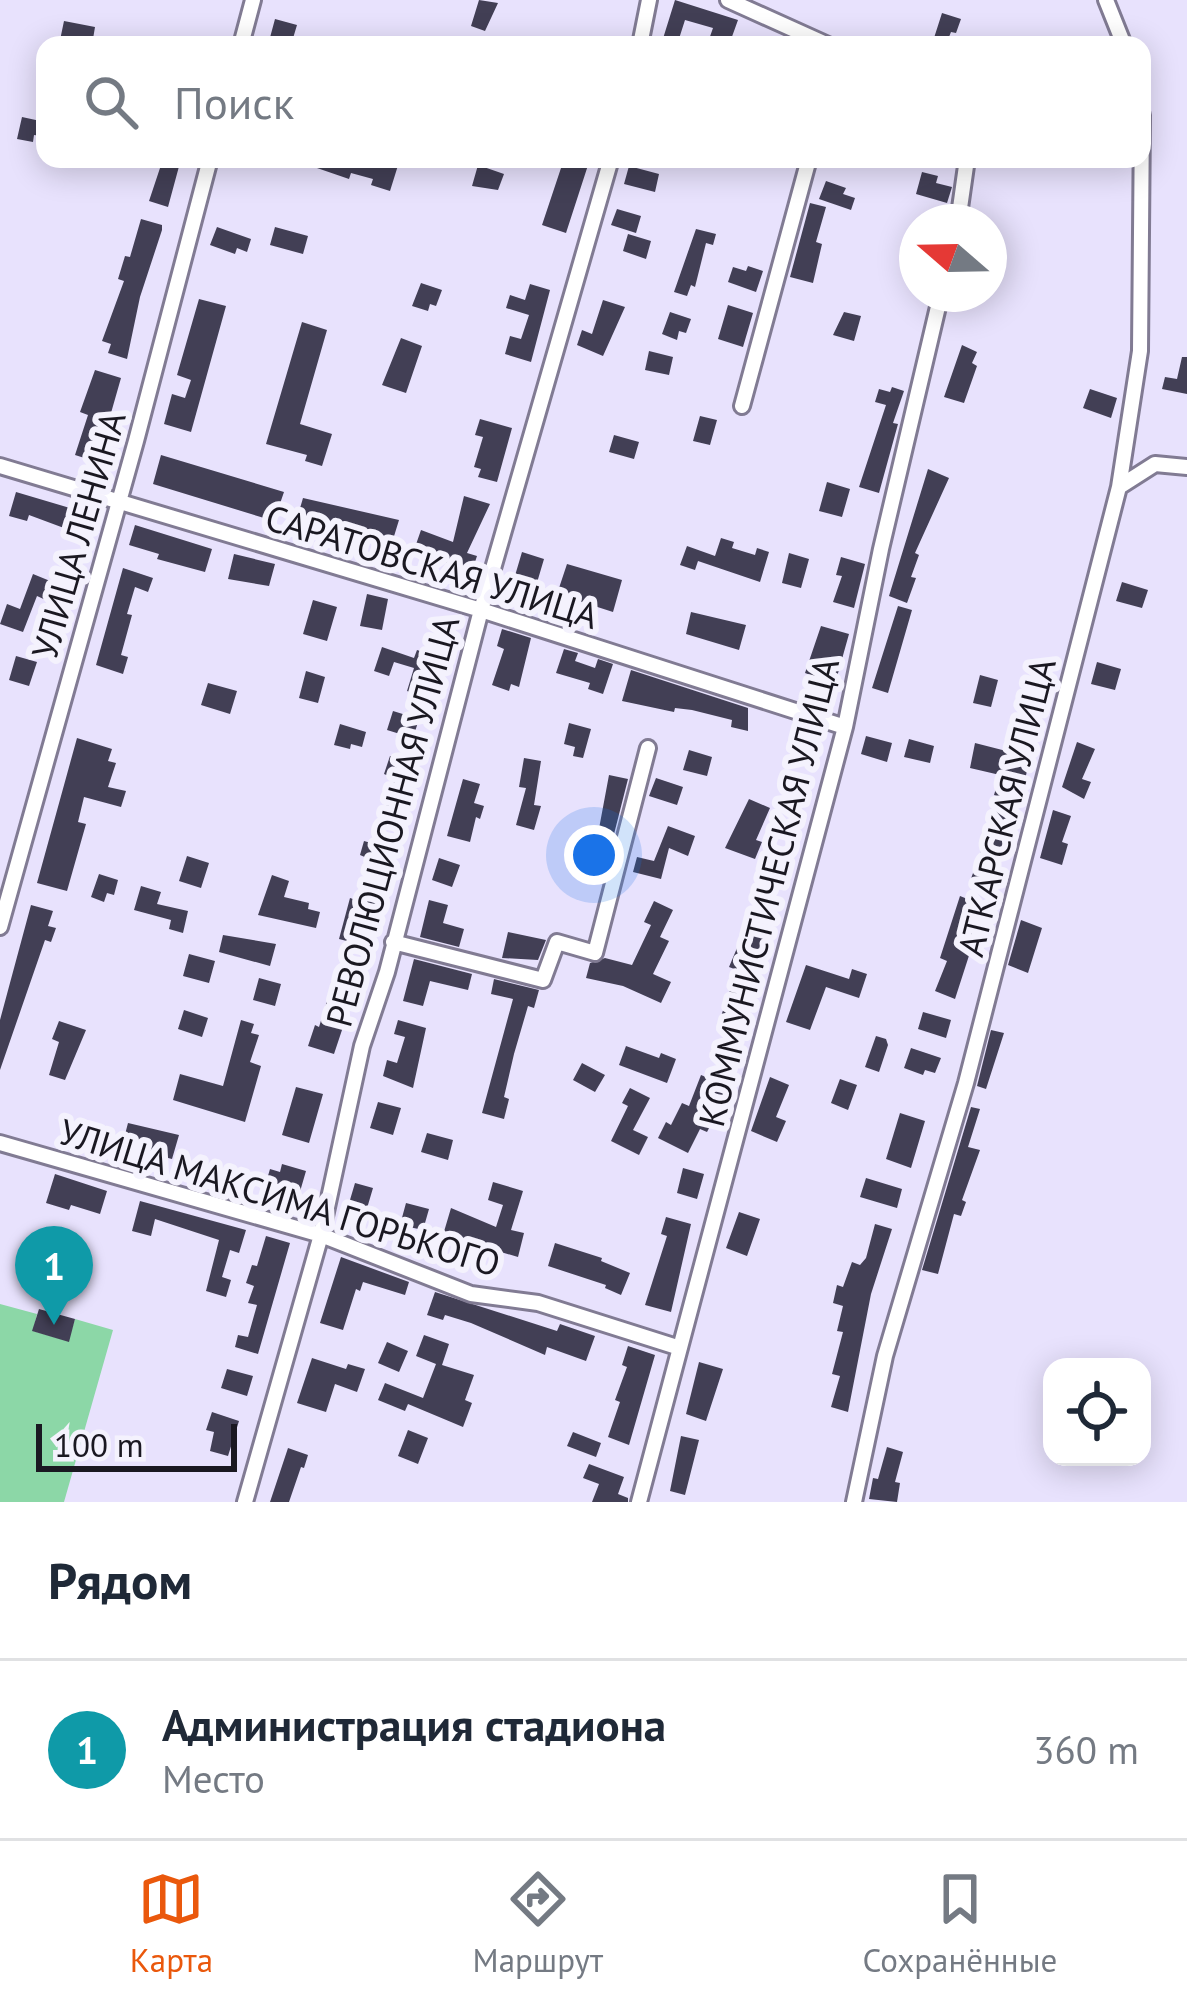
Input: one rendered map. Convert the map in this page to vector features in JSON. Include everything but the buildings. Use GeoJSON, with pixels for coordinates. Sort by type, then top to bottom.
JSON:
{"type":"FeatureCollection","features":[{"type":"Feature","properties":{"kind":"street"},"geometry":{"type":"LineString","coordinates":[[243,36],[253,0]]}},
{"type":"Feature","properties":{"kind":"street"},"geometry":{"type":"LineString","coordinates":[[642,36],[649,0]]}},
{"type":"Feature","properties":{"kind":"street"},"geometry":{"type":"LineString","coordinates":[[728,0],[808,36]]}},
{"type":"Feature","properties":{"kind":"street"},"geometry":{"type":"LineString","coordinates":[[1106,0],[1120,36]]}},
{"type":"Feature","properties":{"kind":"street","name":"УЛИЦА ЛЕНИНА"},"geometry":{"type":"LineString","coordinates":[[0,927],[208,168]]}},
{"type":"Feature","properties":{"kind":"street","name":"РЕВОЛЮЦИОННАЯ УЛИЦА"},"geometry":{"type":"LineString","coordinates":[[245,1502],[321,1235],[362,1046],[608,168]]}},
{"type":"Feature","properties":{"kind":"street"},"geometry":{"type":"LineString","coordinates":[[742,406],[806,168]]}},
{"type":"Feature","properties":{"kind":"street"},"geometry":{"type":"LineString","coordinates":[[961,204],[966,168]]}},
{"type":"Feature","properties":{"kind":"street","name":"АТКАРСКАЯ УЛИЦА"},"geometry":{"type":"LineString","coordinates":[[854,1502],[886,1356],[966,1083],[1119,487],[1140,351],[1142,168]]}},
{"type":"Feature","properties":{"kind":"street","name":"КОММУНИСТИЧЕСКАЯ УЛИЦА"},"geometry":{"type":"LineString","coordinates":[[639,1502],[845,727],[937,312]]}},
{"type":"Feature","properties":{"kind":"street"},"geometry":{"type":"LineString","coordinates":[[1119,487],[1155,464],[1187,467]]}},
{"type":"Feature","properties":{"kind":"street","name":"САРАТОВСКАЯ УЛИЦА"},"geometry":{"type":"LineString","coordinates":[[0,466],[481,610],[845,727]]}},
{"type":"Feature","properties":{"kind":"street"},"geometry":{"type":"LineString","coordinates":[[393,942],[543,980],[557,941],[595,953],[648,748]]}},
{"type":"Feature","properties":{"kind":"street","name":"УЛИЦА МАКСИМА ГОРЬКОГО"},"geometry":{"type":"LineString","coordinates":[[0,1143],[321,1235],[471,1294],[538,1303],[680,1348]]}},
{"type":"Feature","properties":{"kind":"green space"},"geometry":{"type":"Polygon","coordinates":[[[0,1304],[37,1314],[33,1331],[68,1341],[75,1319],[113,1330],[64,1502],[0,1502],[0,1304]]]}},
{"type":"Feature","properties":{"kind":"place","name":"Администрация стадиона"},"geometry":{"type":"Point","coordinates":[54,1325]}}]}
